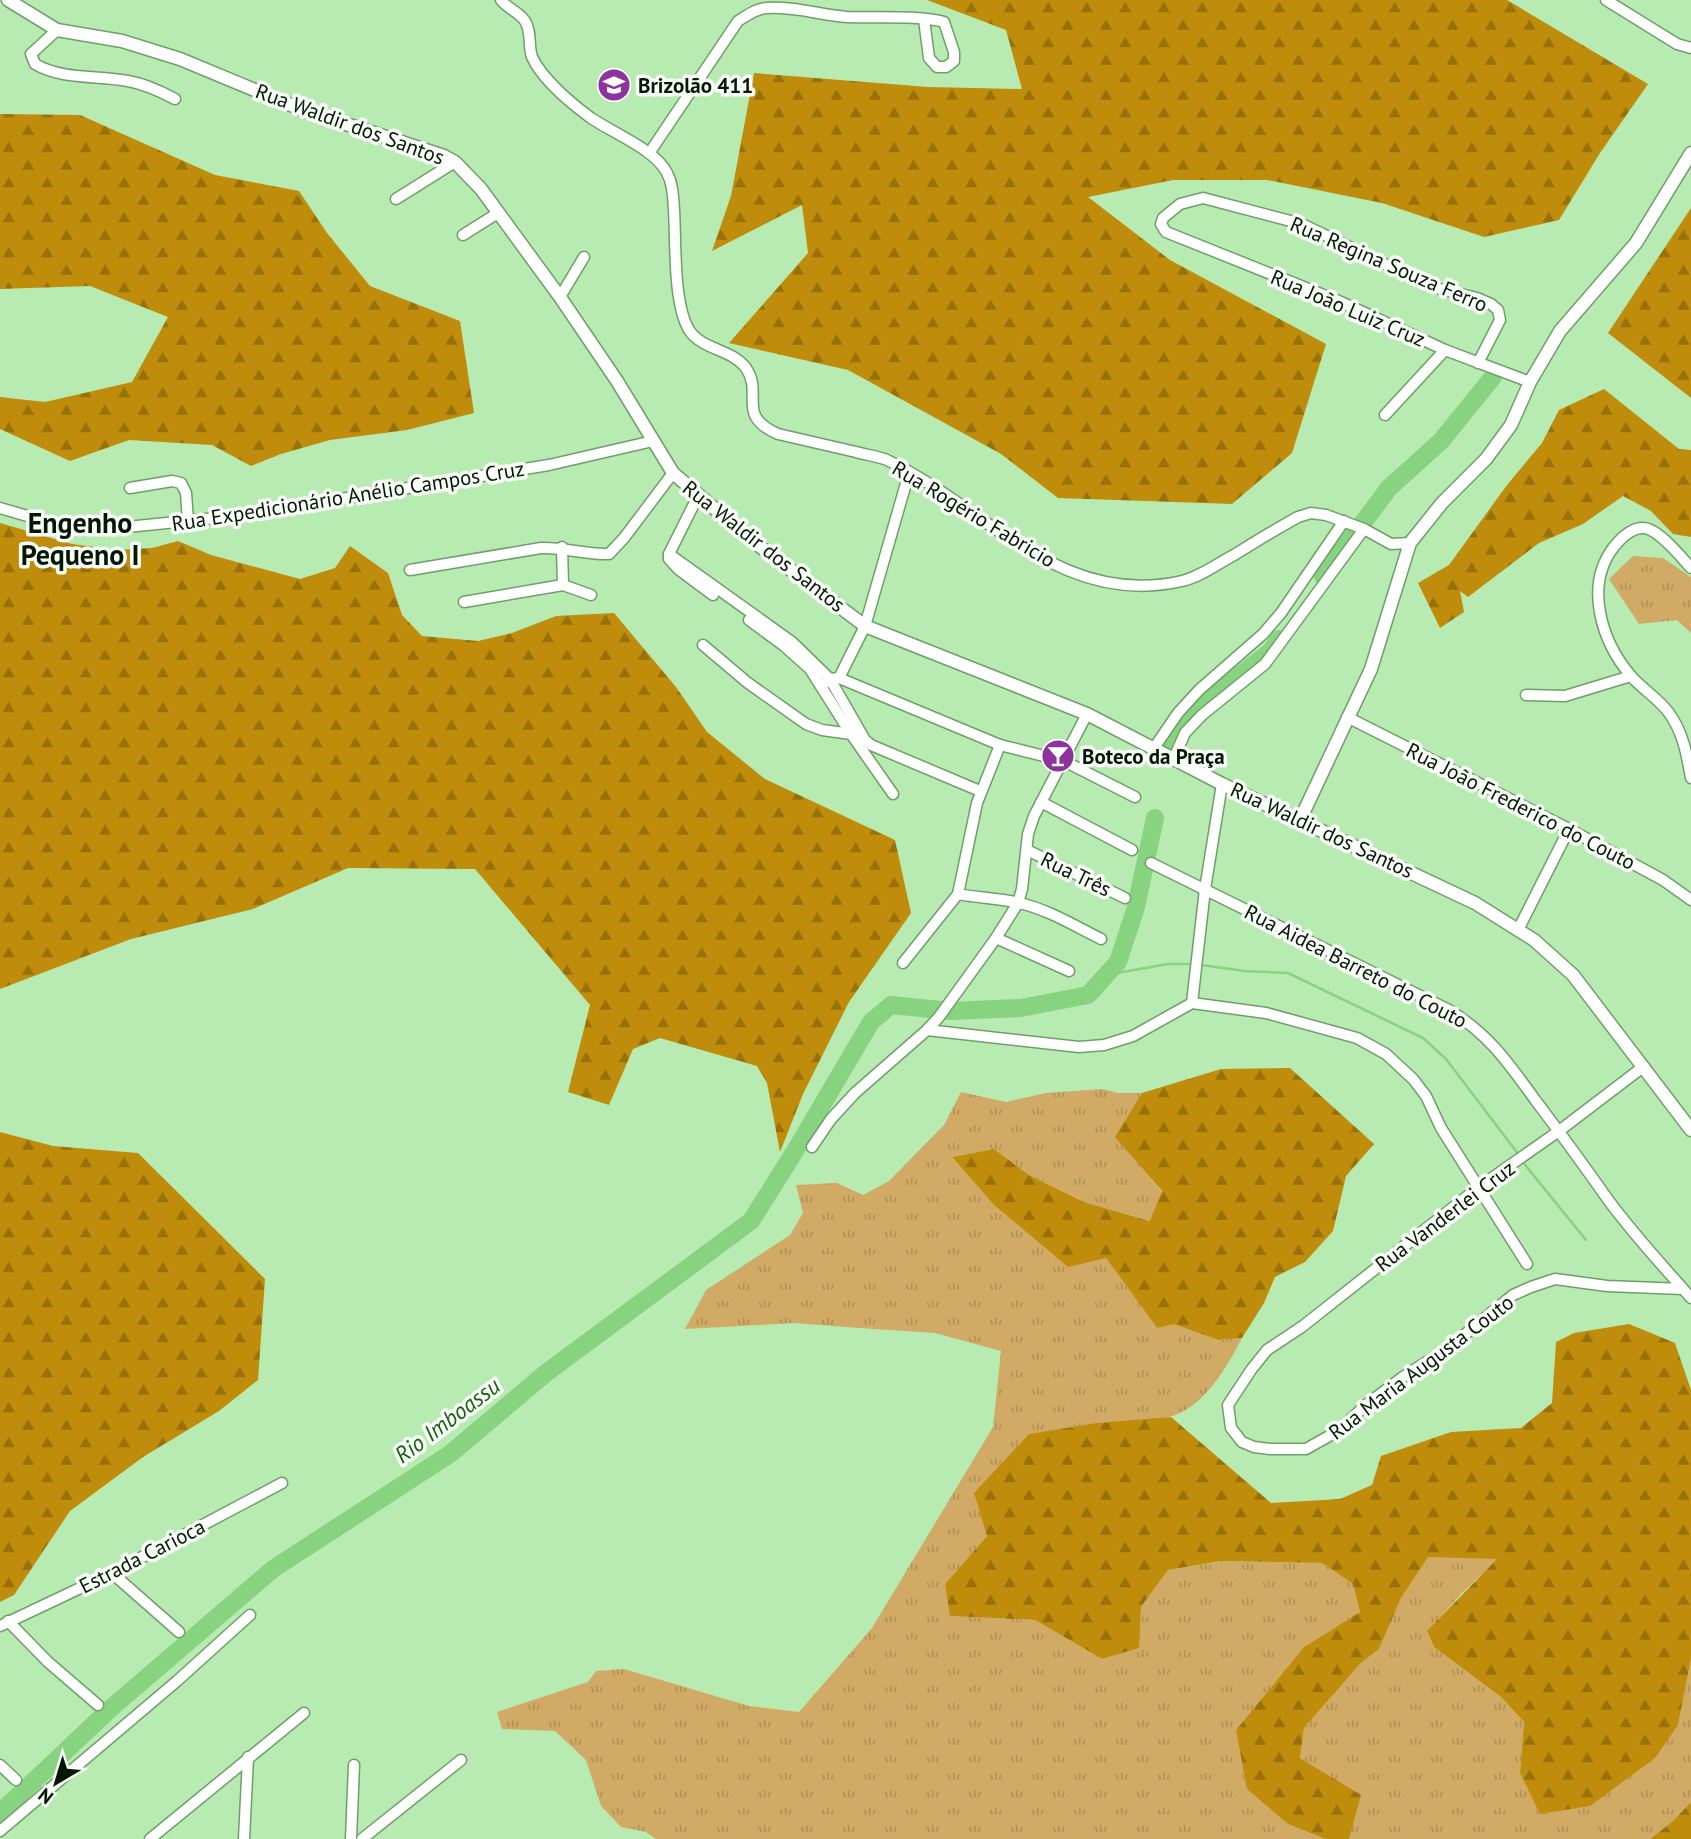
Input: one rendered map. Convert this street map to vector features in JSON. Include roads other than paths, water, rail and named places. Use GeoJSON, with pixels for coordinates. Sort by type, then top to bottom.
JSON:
{"type":"FeatureCollection","features":[{"type":"Feature","properties":{"kind":"street","name":"Rua Waldir dos Santos"},"geometry":{"type":"LineString","coordinates":[[8,0],[57,30],[122,41],[180,59],[303,110],[444,156],[455,162],[481,190],[560,297],[617,381],[673,473],[750,539],[865,626],[1087,714],[1222,784],[1475,903],[1552,954],[1573,975],[1690,1126]]}},
{"type":"Feature","properties":{"kind":"street","name":"Rua Rogério Fabricio"},"geometry":{"type":"LineString","coordinates":[[501,0],[525,22],[531,55],[559,92],[590,117],[650,152],[664,167],[673,190],[682,316],[696,339],[740,362],[746,369],[751,381],[753,410],[756,419],[764,428],[778,434],[885,459],[990,524],[1020,547],[1090,579],[1117,586],[1154,587],[1185,581],[1311,513],[1344,521],[1391,544],[1410,543]]}},
{"type":"Feature","properties":{"kind":"street"},"geometry":{"type":"LineString","coordinates":[[1606,0],[1677,44],[1691,48]]}},
{"type":"Feature","properties":{"kind":"street"},"geometry":{"type":"LineString","coordinates":[[650,152],[738,21],[753,11],[766,8],[789,9],[844,17],[923,19],[944,22],[954,52],[954,61],[946,67],[937,67],[929,58],[923,19]]}},
{"type":"Feature","properties":{"kind":"street"},"geometry":{"type":"LineString","coordinates":[[57,30],[31,54],[35,64],[58,73],[129,81],[175,99]]}},
{"type":"Feature","properties":{"kind":"street"},"geometry":{"type":"LineString","coordinates":[[1300,820],[1371,669],[1410,543],[1442,503],[1486,459],[1511,425],[1530,383],[1560,331],[1636,243],[1691,153]]}},
{"type":"Feature","properties":{"kind":"street"},"geometry":{"type":"LineString","coordinates":[[396,199],[455,162]]}},
{"type":"Feature","properties":{"kind":"street","name":"Rua Regina Souza Ferro"},"geometry":{"type":"LineString","coordinates":[[1166,232],[1161,224],[1169,212],[1180,204],[1203,198],[1301,224],[1432,287],[1491,304],[1498,310],[1500,320],[1478,363]]}},
{"type":"Feature","properties":{"kind":"street"},"geometry":{"type":"LineString","coordinates":[[463,235],[498,213]]}},
{"type":"Feature","properties":{"kind":"street","name":"Rua João Luiz Cruz"},"geometry":{"type":"LineString","coordinates":[[1166,232],[1341,302],[1445,350],[1530,383]]}},
{"type":"Feature","properties":{"kind":"street"},"geometry":{"type":"LineString","coordinates":[[560,297],[584,257]]}},
{"type":"Feature","properties":{"kind":"street"},"geometry":{"type":"LineString","coordinates":[[1385,415],[1445,350]]}},
{"type":"Feature","properties":{"kind":"street","name":"Rua Expedicionário Anélio Campos Cruz"},"geometry":{"type":"LineString","coordinates":[[0,508],[48,522],[87,529],[188,521],[536,467],[653,441]]}},
{"type":"Feature","properties":{"kind":"street"},"geometry":{"type":"LineString","coordinates":[[410,570],[541,548],[562,547],[597,555],[609,554],[673,473]]}},
{"type":"Feature","properties":{"kind":"street"},"geometry":{"type":"LineString","coordinates":[[830,681],[865,626],[909,473]]}},
{"type":"Feature","properties":{"kind":"street"},"geometry":{"type":"LineString","coordinates":[[130,488],[172,481],[181,483],[186,493],[188,521]]}},
{"type":"Feature","properties":{"kind":"street"},"geometry":{"type":"LineString","coordinates":[[698,496],[669,556],[792,642],[817,664],[830,681],[864,740],[980,791]]}},
{"type":"Feature","properties":{"kind":"street"},"geometry":{"type":"LineString","coordinates":[[1154,748],[1178,713],[1199,690],[1263,634],[1281,613],[1344,521]]}},
{"type":"Feature","properties":{"kind":"street"},"geometry":{"type":"LineString","coordinates":[[1691,568],[1655,531],[1646,527],[1635,529],[1612,549],[1597,584],[1600,610],[1612,648],[1631,676],[1670,714],[1687,755],[1691,778]]}},
{"type":"Feature","properties":{"kind":"street"},"geometry":{"type":"LineString","coordinates":[[1174,758],[1185,733],[1202,715],[1265,664],[1363,529]]}},
{"type":"Feature","properties":{"kind":"street"},"geometry":{"type":"LineString","coordinates":[[562,547],[563,585]]}},
{"type":"Feature","properties":{"kind":"street"},"geometry":{"type":"LineString","coordinates":[[464,602],[563,585],[592,595]]}},
{"type":"Feature","properties":{"kind":"street"},"geometry":{"type":"LineString","coordinates":[[703,645],[806,724],[822,730],[851,734]]}},
{"type":"Feature","properties":{"kind":"street"},"geometry":{"type":"LineString","coordinates":[[1526,695],[1565,696],[1631,676]]}},
{"type":"Feature","properties":{"kind":"street"},"geometry":{"type":"LineString","coordinates":[[830,681],[851,734],[893,794]]}},
{"type":"Feature","properties":{"kind":"street"},"geometry":{"type":"LineString","coordinates":[[830,681],[1000,745],[1064,761],[1135,797]]}},
{"type":"Feature","properties":{"kind":"street"},"geometry":{"type":"LineString","coordinates":[[811,1147],[831,1119],[855,1093],[939,1017],[996,938],[1018,902],[1034,816],[1087,714]]}},
{"type":"Feature","properties":{"kind":"street","name":"Rua João Frederico do Couto"},"geometry":{"type":"LineString","coordinates":[[1347,717],[1569,829],[1663,880],[1691,900]]}},
{"type":"Feature","properties":{"kind":"street"},"geometry":{"type":"LineString","coordinates":[[903,962],[958,894],[980,791],[1000,745]]}},
{"type":"Feature","properties":{"kind":"street"},"geometry":{"type":"LineString","coordinates":[[1192,1003],[1205,889],[1222,784]]}},
{"type":"Feature","properties":{"kind":"street"},"geometry":{"type":"LineString","coordinates":[[1041,803],[1132,850]]}},
{"type":"Feature","properties":{"kind":"street"},"geometry":{"type":"LineString","coordinates":[[1518,930],[1569,829]]}},
{"type":"Feature","properties":{"kind":"street","name":"Rua Três"},"geometry":{"type":"LineString","coordinates":[[1027,850],[1125,898]]}},
{"type":"Feature","properties":{"kind":"street","name":"Rua Aidea Barreto do Couto"},"geometry":{"type":"LineString","coordinates":[[1151,863],[1449,1010],[1470,1023],[1488,1038],[1635,1235],[1691,1298]]}},
{"type":"Feature","properties":{"kind":"street"},"geometry":{"type":"LineString","coordinates":[[958,894],[986,900],[1018,902],[1040,909],[1101,939]]}},
{"type":"Feature","properties":{"kind":"street"},"geometry":{"type":"LineString","coordinates":[[996,938],[1069,971]]}},
{"type":"Feature","properties":{"kind":"street"},"geometry":{"type":"LineString","coordinates":[[927,1030],[1079,1047],[1104,1045],[1133,1037],[1192,1003],[1266,1013],[1357,1038],[1386,1054],[1413,1079],[1527,1264]]}},
{"type":"Feature","properties":{"kind":"street","name":"Rua Vanderlei Cruz"},"geometry":{"type":"LineString","coordinates":[[1251,1370],[1267,1350],[1303,1326],[1479,1187],[1559,1131],[1643,1066]]}},
{"type":"Feature","properties":{"kind":"street","name":"Rua Maria Augusta Couto"},"geometry":{"type":"LineString","coordinates":[[1251,1370],[1228,1405],[1228,1416],[1234,1434],[1241,1442],[1254,1447],[1306,1449],[1338,1432],[1366,1405],[1403,1377],[1447,1349],[1513,1295],[1531,1287],[1555,1279],[1607,1286],[1683,1289]]}},
{"type":"Feature","properties":{"kind":"street","name":"Estrada Carioca"},"geometry":{"type":"LineString","coordinates":[[4,1624],[112,1573],[282,1483]]}},
{"type":"Feature","properties":{"kind":"street"},"geometry":{"type":"LineString","coordinates":[[112,1573],[179,1632]]}},
{"type":"Feature","properties":{"kind":"street"},"geometry":{"type":"LineString","coordinates":[[0,1831],[177,1682],[250,1615]]}},
{"type":"Feature","properties":{"kind":"street"},"geometry":{"type":"LineString","coordinates":[[4,1624],[98,1705]]}},
{"type":"Feature","properties":{"kind":"street"},"geometry":{"type":"LineString","coordinates":[[150,1839],[303,1713]]}},
{"type":"Feature","properties":{"kind":"street"},"geometry":{"type":"LineString","coordinates":[[244,1839],[247,1757]]}},
{"type":"Feature","properties":{"kind":"street"},"geometry":{"type":"LineString","coordinates":[[362,1839],[461,1760]]}},
{"type":"Feature","properties":{"kind":"street"},"geometry":{"type":"LineString","coordinates":[[0,1765],[16,1780]]}},
{"type":"Feature","properties":{"kind":"street"},"geometry":{"type":"LineString","coordinates":[[351,1839],[354,1765]]}},
{"type":"Feature","properties":{"kind":"waterway"},"geometry":{"type":"LineString","coordinates":[[1323,576],[1389,488],[1441,441],[1493,377]]}},
{"type":"Feature","properties":{"kind":"waterway"},"geometry":{"type":"LineString","coordinates":[[1169,743],[1217,693],[1271,651],[1279,639]]}},
{"type":"Feature","properties":{"kind":"waterway","name":"Rio Imboassu"},"geometry":{"type":"LineString","coordinates":[[0,1813],[110,1709],[273,1569],[450,1454],[546,1373],[751,1221],[871,1022],[891,1005],[951,1011],[1021,1008],[1088,995],[1118,962],[1136,907],[1155,818]]}},
{"type":"Feature","properties":{"kind":"waterway"},"geometry":{"type":"LineString","coordinates":[[1106,975],[1168,964],[1195,964]]}},
{"type":"Feature","properties":{"kind":"waterway"},"geometry":{"type":"LineString","coordinates":[[1201,965],[1288,973],[1423,1038],[1446,1059],[1519,1155]]}},
{"type":"Feature","properties":{"kind":"waterway"},"geometry":{"type":"LineString","coordinates":[[1522,1161],[1586,1240]]}},
{"type":"Feature","properties":{"kind":"place","name":"Brizolão 411"},"geometry":{"type":"Point","coordinates":[614,85]}},
{"type":"Feature","properties":{"kind":"place","name":"Boteco da Praça"},"geometry":{"type":"Point","coordinates":[1058,756]}},
{"type":"Feature","properties":{"kind":"district","name":"Engenho Pequeno I"},"geometry":{"type":"Point","coordinates":[80,538]}}]}
